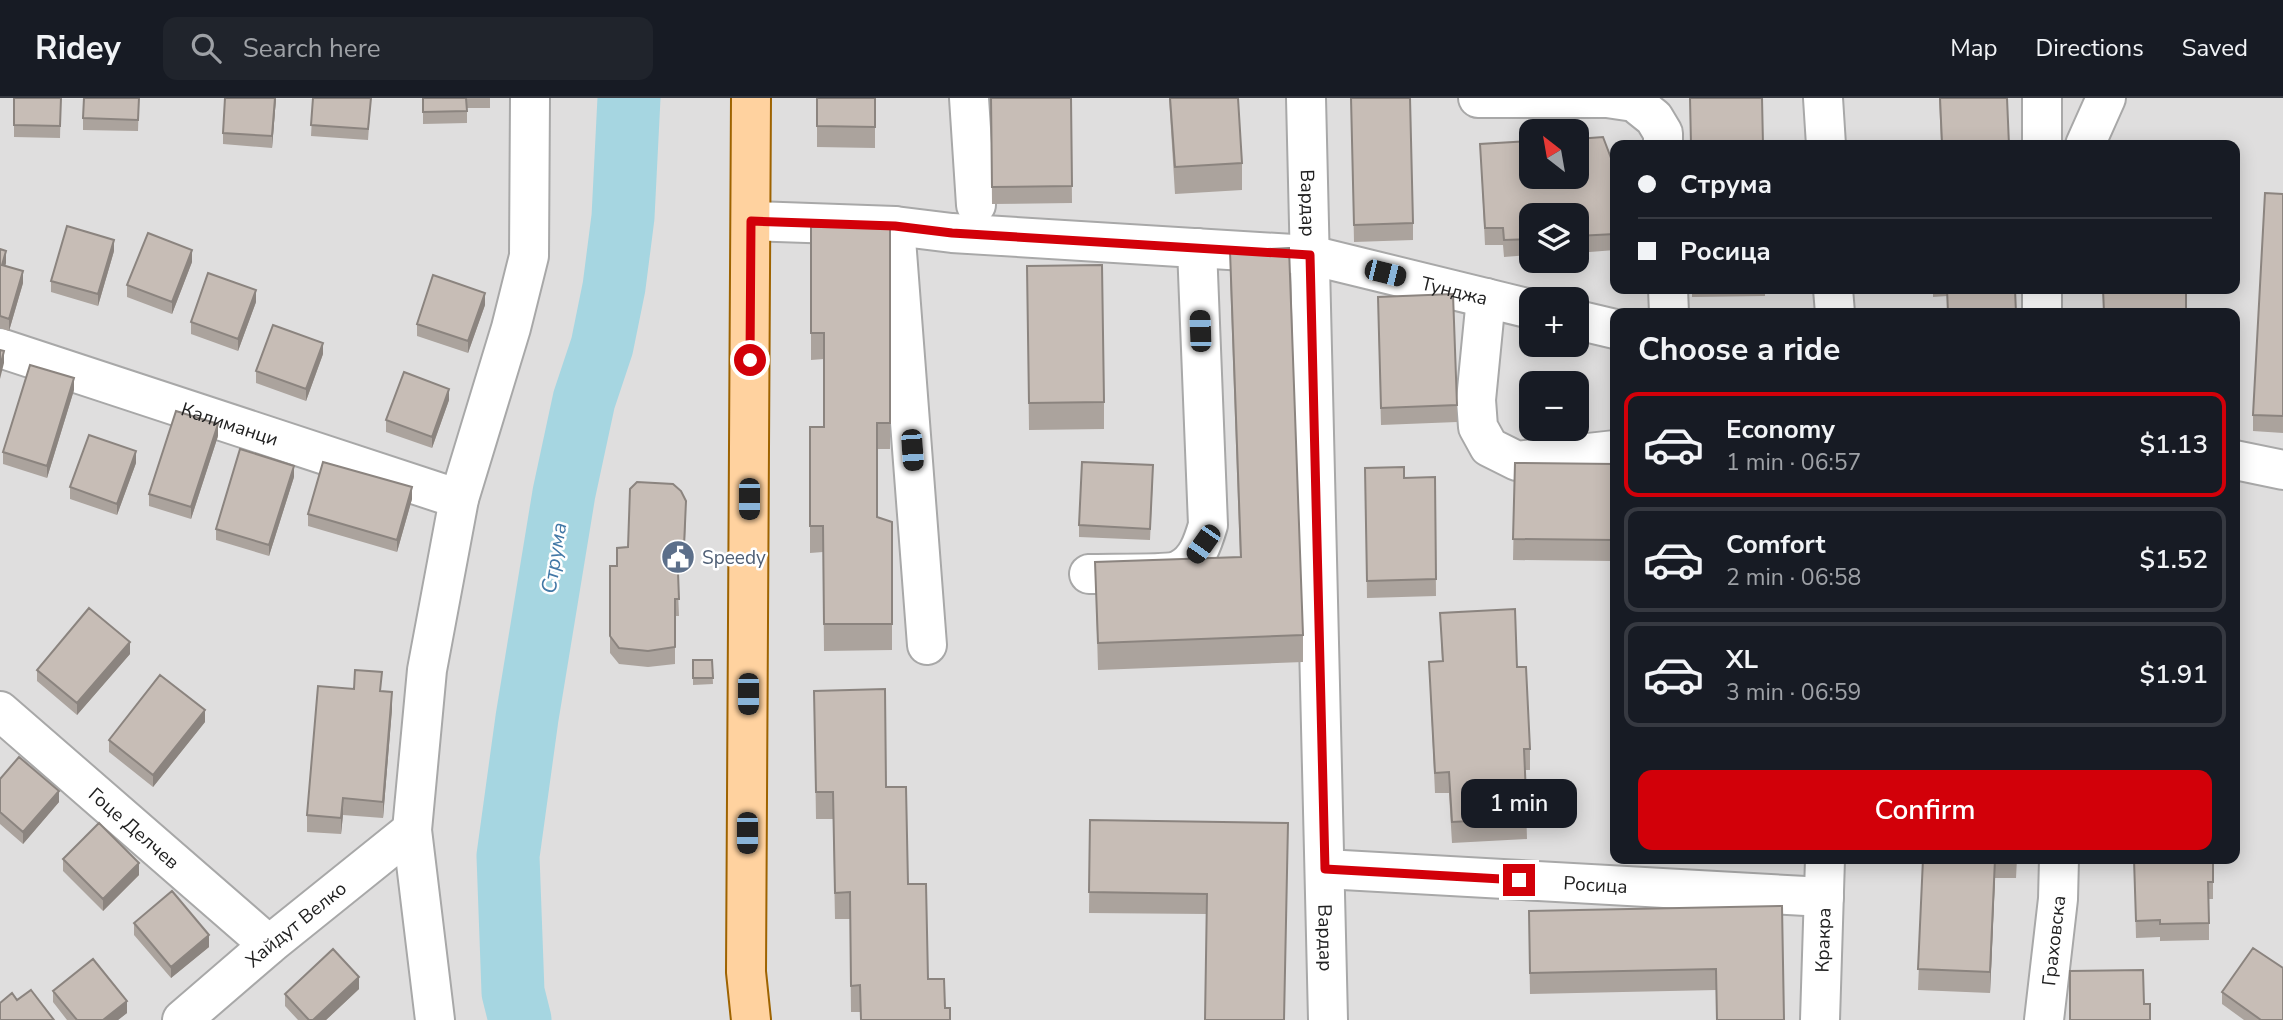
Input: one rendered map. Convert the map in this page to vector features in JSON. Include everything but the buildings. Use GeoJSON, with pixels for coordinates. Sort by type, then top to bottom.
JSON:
{"type":"FeatureCollection","features":[{"type":"Feature","properties":{"kind":"main road"},"geometry":{"type":"LineString","coordinates":[[751,98],[746,972],[751,1020]]}},
{"type":"Feature","properties":{"kind":"street"},"geometry":{"type":"LineString","coordinates":[[435,1020],[412,830],[427,670],[459,499],[511,328],[529,256],[530,98]]}},
{"type":"Feature","properties":{"kind":"street"},"geometry":{"type":"LineString","coordinates":[[970,98],[976,205]]}},
{"type":"Feature","properties":{"kind":"street","name":"Вардар"},"geometry":{"type":"LineString","coordinates":[[1306,98],[1328,1020]]}},
{"type":"Feature","properties":{"kind":"street"},"geometry":{"type":"LineString","coordinates":[[1478,98],[1607,98],[1633,103],[1654,118],[1663,133],[1663,140]]}},
{"type":"Feature","properties":{"kind":"street"},"geometry":{"type":"LineString","coordinates":[[1823,98],[1826,140]]}},
{"type":"Feature","properties":{"kind":"street"},"geometry":{"type":"LineString","coordinates":[[2042,98],[2042,140]]}},
{"type":"Feature","properties":{"kind":"street"},"geometry":{"type":"LineString","coordinates":[[2087,140],[2106,98]]}},
{"type":"Feature","properties":{"kind":"street","name":"Тунджа"},"geometry":{"type":"LineString","coordinates":[[751,221],[895,226],[952,233],[1310,255],[1519,306]]}},
{"type":"Feature","properties":{"kind":"street"},"geometry":{"type":"LineString","coordinates":[[895,226],[927,645]]}},
{"type":"Feature","properties":{"kind":"street"},"geometry":{"type":"LineString","coordinates":[[1089,574],[1177,572],[1191,562],[1203,544],[1208,525],[1197,248]]}},
{"type":"Feature","properties":{"kind":"street"},"geometry":{"type":"LineString","coordinates":[[1486,298],[1476,400],[1478,427],[1489,447],[1517,461],[1610,451]]}},
{"type":"Feature","properties":{"kind":"street"},"geometry":{"type":"LineString","coordinates":[[1589,323],[1610,329]]}},
{"type":"Feature","properties":{"kind":"street","name":"Калиманци"},"geometry":{"type":"LineString","coordinates":[[0,348],[459,499]]}},
{"type":"Feature","properties":{"kind":"street"},"geometry":{"type":"LineString","coordinates":[[2240,461],[2283,470]]}},
{"type":"Feature","properties":{"kind":"street","name":"Гоце Делчев"},"geometry":{"type":"LineString","coordinates":[[0,711],[269,945]]}},
{"type":"Feature","properties":{"kind":"street","name":"Хайдут Велко"},"geometry":{"type":"LineString","coordinates":[[182,1020],[269,945],[412,830]]}},
{"type":"Feature","properties":{"kind":"street","name":"Кракра"},"geometry":{"type":"LineString","coordinates":[[1821,1020],[1825,864]]}},
{"type":"Feature","properties":{"kind":"street","name":"Граховска"},"geometry":{"type":"LineString","coordinates":[[2044,1020],[2059,899],[2059,864]]}},
{"type":"Feature","properties":{"kind":"street","name":"Росица"},"geometry":{"type":"LineString","coordinates":[[1325,869],[1824,897]]}},
{"type":"Feature","properties":{"kind":"shaded area"},"geometry":{"type":"Polygon","coordinates":[[[0,98],[2283,98],[2283,1020],[0,1020],[0,98]]]}},
{"type":"Feature","properties":{"kind":"waterway","name":"Струма"},"geometry":{"type":"LineString","coordinates":[[520,1020],[513,992],[508,856],[527,718],[564,493],[584,400],[602,346],[614,287],[623,217],[629,98]]}},
{"type":"Feature","properties":{"kind":"place","name":"Speedy"},"geometry":{"type":"Point","coordinates":[678,557]}},
{"type":"Feature","properties":{"kind":"route"},"geometry":{"type":"LineString","coordinates":[[750,360],[751,221],[895,226],[952,233],[1310,255],[1325,869],[1519,880]]}}]}
